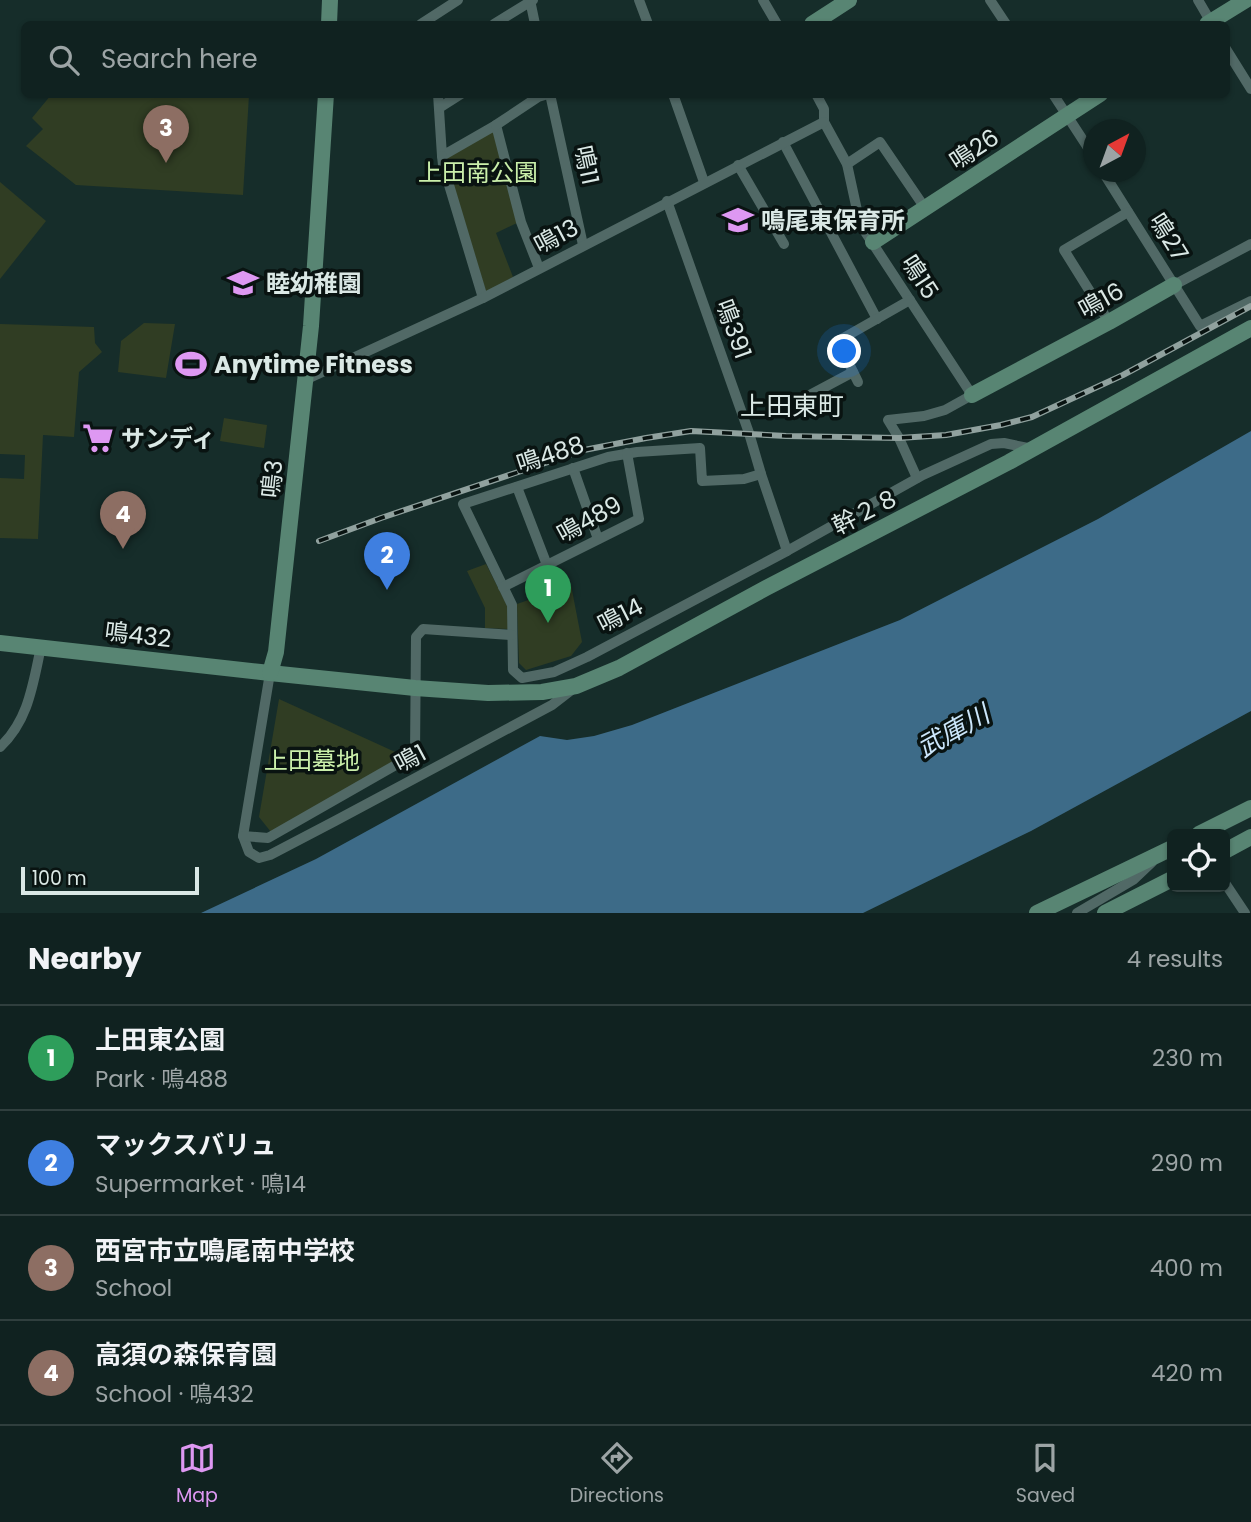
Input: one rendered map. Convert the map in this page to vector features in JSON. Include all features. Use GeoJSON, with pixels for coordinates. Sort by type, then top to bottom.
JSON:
{"type":"FeatureCollection","features":[{"type":"Feature","properties":{"kind":"street"},"geometry":{"type":"LineString","coordinates":[[329,21],[330,0]]}},
{"type":"Feature","properties":{"kind":"street"},"geometry":{"type":"LineString","coordinates":[[433,21],[458,0]]}},
{"type":"Feature","properties":{"kind":"street"},"geometry":{"type":"LineString","coordinates":[[499,21],[531,0],[535,21]]}},
{"type":"Feature","properties":{"kind":"street"},"geometry":{"type":"LineString","coordinates":[[639,0],[647,21]]}},
{"type":"Feature","properties":{"kind":"street"},"geometry":{"type":"LineString","coordinates":[[764,0],[775,21]]}},
{"type":"Feature","properties":{"kind":"street"},"geometry":{"type":"LineString","coordinates":[[817,21],[849,0]]}},
{"type":"Feature","properties":{"kind":"street"},"geometry":{"type":"LineString","coordinates":[[990,0],[1004,21]]}},
{"type":"Feature","properties":{"kind":"street"},"geometry":{"type":"LineString","coordinates":[[1198,0],[1208,21]]}},
{"type":"Feature","properties":{"kind":"street"},"geometry":{"type":"LineString","coordinates":[[1214,21],[1246,0]]}},
{"type":"Feature","properties":{"kind":"street"},"geometry":{"type":"LineString","coordinates":[[1230,54],[1251,89]]}},
{"type":"Feature","properties":{"kind":"street","name":"鳴3"},"geometry":{"type":"LineString","coordinates":[[243,836],[270,673],[276,652],[316,260],[326,98]]}},
{"type":"Feature","properties":{"kind":"street"},"geometry":{"type":"LineString","coordinates":[[438,98],[443,165],[483,298]]}},
{"type":"Feature","properties":{"kind":"street"},"geometry":{"type":"LineString","coordinates":[[439,108],[455,98]]}},
{"type":"Feature","properties":{"kind":"street"},"geometry":{"type":"LineString","coordinates":[[442,156],[536,98]]}},
{"type":"Feature","properties":{"kind":"street","name":"鳴11"},"geometry":{"type":"LineString","coordinates":[[550,98],[583,245]]}},
{"type":"Feature","properties":{"kind":"street"},"geometry":{"type":"LineString","coordinates":[[674,98],[704,182]]}},
{"type":"Feature","properties":{"kind":"street","name":"鳴15"},"geometry":{"type":"LineString","coordinates":[[818,98],[824,109],[824,122],[847,164],[860,224],[972,395]]}},
{"type":"Feature","properties":{"kind":"street"},"geometry":{"type":"LineString","coordinates":[[1056,98],[1083,140]]}},
{"type":"Feature","properties":{"kind":"street","name":"鳴26"},"geometry":{"type":"LineString","coordinates":[[873,243],[1094,98]]}},
{"type":"Feature","properties":{"kind":"street","name":"鳴13"},"geometry":{"type":"LineString","coordinates":[[305,380],[483,298],[824,122]]}},
{"type":"Feature","properties":{"kind":"street"},"geometry":{"type":"LineString","coordinates":[[496,125],[521,222],[539,268]]}},
{"type":"Feature","properties":{"kind":"street"},"geometry":{"type":"LineString","coordinates":[[783,142],[877,319]]}},
{"type":"Feature","properties":{"kind":"street"},"geometry":{"type":"LineString","coordinates":[[847,164],[880,142],[925,208]]}},
{"type":"Feature","properties":{"kind":"street"},"geometry":{"type":"LineString","coordinates":[[738,165],[784,244]]}},
{"type":"Feature","properties":{"kind":"street","name":"鳴27"},"geometry":{"type":"LineString","coordinates":[[1109,182],[1200,326],[1251,301]]}},
{"type":"Feature","properties":{"kind":"street","name":"鳴391"},"geometry":{"type":"LineString","coordinates":[[667,201],[749,433],[787,551]]}},
{"type":"Feature","properties":{"kind":"street"},"geometry":{"type":"LineString","coordinates":[[1109,322],[1064,250],[1128,212]]}},
{"type":"Feature","properties":{"kind":"street","name":"鳴16"},"geometry":{"type":"LineString","coordinates":[[972,395],[1251,244]]}},
{"type":"Feature","properties":{"kind":"street"},"geometry":{"type":"LineString","coordinates":[[808,396],[855,377],[838,341],[910,300]]}},
{"type":"Feature","properties":{"kind":"street","name":"幹２８"},"geometry":{"type":"LineString","coordinates":[[415,688],[488,693],[542,692],[576,686],[619,668],[1033,449],[1251,328]]}},
{"type":"Feature","properties":{"kind":"street"},"geometry":{"type":"LineString","coordinates":[[918,478],[888,420],[924,416],[945,410],[972,395]]}},
{"type":"Feature","properties":{"kind":"street","name":"鳴14"},"geometry":{"type":"LineString","coordinates":[[512,635],[513,670],[522,678],[554,672],[670,614],[918,478],[991,444],[1004,443],[1033,449]]}},
{"type":"Feature","properties":{"kind":"street","name":"鳴488"},"geometry":{"type":"LineString","coordinates":[[512,635],[512,605],[463,504],[627,453],[700,448],[702,481],[744,479],[761,474]]}},
{"type":"Feature","properties":{"kind":"street","name":"鳴489"},"geometry":{"type":"LineString","coordinates":[[503,587],[639,519],[627,453]]}},
{"type":"Feature","properties":{"kind":"street"},"geometry":{"type":"LineString","coordinates":[[573,468],[598,539]]}},
{"type":"Feature","properties":{"kind":"street"},"geometry":{"type":"LineString","coordinates":[[517,487],[547,565]]}},
{"type":"Feature","properties":{"kind":"street"},"geometry":{"type":"LineString","coordinates":[[243,836],[268,838],[415,754],[416,637],[424,629],[512,635]]}},
{"type":"Feature","properties":{"kind":"street","name":"鳴432"},"geometry":{"type":"LineString","coordinates":[[0,643],[415,688]]}},
{"type":"Feature","properties":{"kind":"street"},"geometry":{"type":"LineString","coordinates":[[0,747],[8,739],[29,704],[41,647]]}},
{"type":"Feature","properties":{"kind":"street","name":"鳴1"},"geometry":{"type":"LineString","coordinates":[[243,836],[248,852],[259,858],[270,855],[552,705],[576,686]]}},
{"type":"Feature","properties":{"kind":"street"},"geometry":{"type":"LineString","coordinates":[[1209,829],[1251,808]]}},
{"type":"Feature","properties":{"kind":"street"},"geometry":{"type":"LineString","coordinates":[[1230,848],[1251,837]]}},
{"type":"Feature","properties":{"kind":"street"},"geometry":{"type":"LineString","coordinates":[[1037,913],[1167,851]]}},
{"type":"Feature","properties":{"kind":"street"},"geometry":{"type":"LineString","coordinates":[[1077,913],[1133,880],[1167,851]]}},
{"type":"Feature","properties":{"kind":"street"},"geometry":{"type":"LineString","coordinates":[[1105,913],[1167,882]]}},
{"type":"Feature","properties":{"kind":"street"},"geometry":{"type":"LineString","coordinates":[[1230,890],[1245,913]]}},
{"type":"Feature","properties":{"kind":"green space"},"geometry":{"type":"Polygon","coordinates":[[[49,98],[249,98],[243,195],[76,185],[26,146],[43,129],[32,118],[49,98]]]}},
{"type":"Feature","properties":{"kind":"green space","name":"上田南公園"},"geometry":{"type":"Polygon","coordinates":[[[495,130],[517,223],[496,233],[513,277],[486,292],[445,157],[495,130]]]}},
{"type":"Feature","properties":{"kind":"green space"},"geometry":{"type":"Polygon","coordinates":[[[0,182],[46,221],[0,279],[0,182]]]}},
{"type":"Feature","properties":{"kind":"green space"},"geometry":{"type":"Polygon","coordinates":[[[144,323],[175,324],[166,378],[118,372],[121,341],[144,323]]]}},
{"type":"Feature","properties":{"kind":"green space"},"geometry":{"type":"Polygon","coordinates":[[[0,324],[94,327],[95,343],[102,352],[79,372],[74,437],[43,435],[38,539],[0,538],[0,478],[24,479],[25,455],[0,454],[0,324]]]}},
{"type":"Feature","properties":{"kind":"green space"},"geometry":{"type":"Polygon","coordinates":[[[224,418],[267,425],[264,448],[220,441],[224,418]]]}},
{"type":"Feature","properties":{"kind":"green space"},"geometry":{"type":"Polygon","coordinates":[[[486,564],[508,607],[508,629],[485,628],[485,608],[467,571],[486,564]]]}},
{"type":"Feature","properties":{"kind":"green space"},"geometry":{"type":"Polygon","coordinates":[[[571,585],[582,642],[571,656],[526,670],[519,663],[517,604],[571,585]]]}},
{"type":"Feature","properties":{"kind":"green space","name":"上田墓地"},"geometry":{"type":"Polygon","coordinates":[[[279,699],[404,756],[271,832],[259,817],[279,699]]]}},
{"type":"Feature","properties":{"kind":"water","name":"武庫川"},"geometry":{"type":"Polygon","coordinates":[[[1251,431],[1251,711],[1031,831],[863,913],[201,913],[316,859],[540,736],[567,740],[594,736],[632,725],[900,620],[1098,519],[1251,431]]]}},
{"type":"Feature","properties":{"kind":"railway"},"geometry":{"type":"LineString","coordinates":[[319,541],[584,450],[646,438],[691,431],[899,438],[946,435],[1001,425],[1032,417],[1123,375],[1251,306]]}},
{"type":"Feature","properties":{"kind":"place","name":"西宮市立鳴尾南中学校"},"geometry":{"type":"Point","coordinates":[166,163]}},
{"type":"Feature","properties":{"kind":"place","name":"鳴尾東保育所"},"geometry":{"type":"Point","coordinates":[738,220]}},
{"type":"Feature","properties":{"kind":"place","name":"睦幼稚園"},"geometry":{"type":"Point","coordinates":[243,283]}},
{"type":"Feature","properties":{"kind":"place","name":"Anytime Fitness"},"geometry":{"type":"Point","coordinates":[191,364]}},
{"type":"Feature","properties":{"kind":"place","name":"サンディ"},"geometry":{"type":"Point","coordinates":[98,438]}},
{"type":"Feature","properties":{"kind":"place","name":"高須の森保育園"},"geometry":{"type":"Point","coordinates":[123,549]}},
{"type":"Feature","properties":{"kind":"place","name":"マックスバリュ"},"geometry":{"type":"Point","coordinates":[387,590]}},
{"type":"Feature","properties":{"kind":"place","name":"上田東公園"},"geometry":{"type":"Point","coordinates":[548,623]}},
{"type":"Feature","properties":{"kind":"district","name":"上田東町"},"geometry":{"type":"Point","coordinates":[792,406]}}]}
